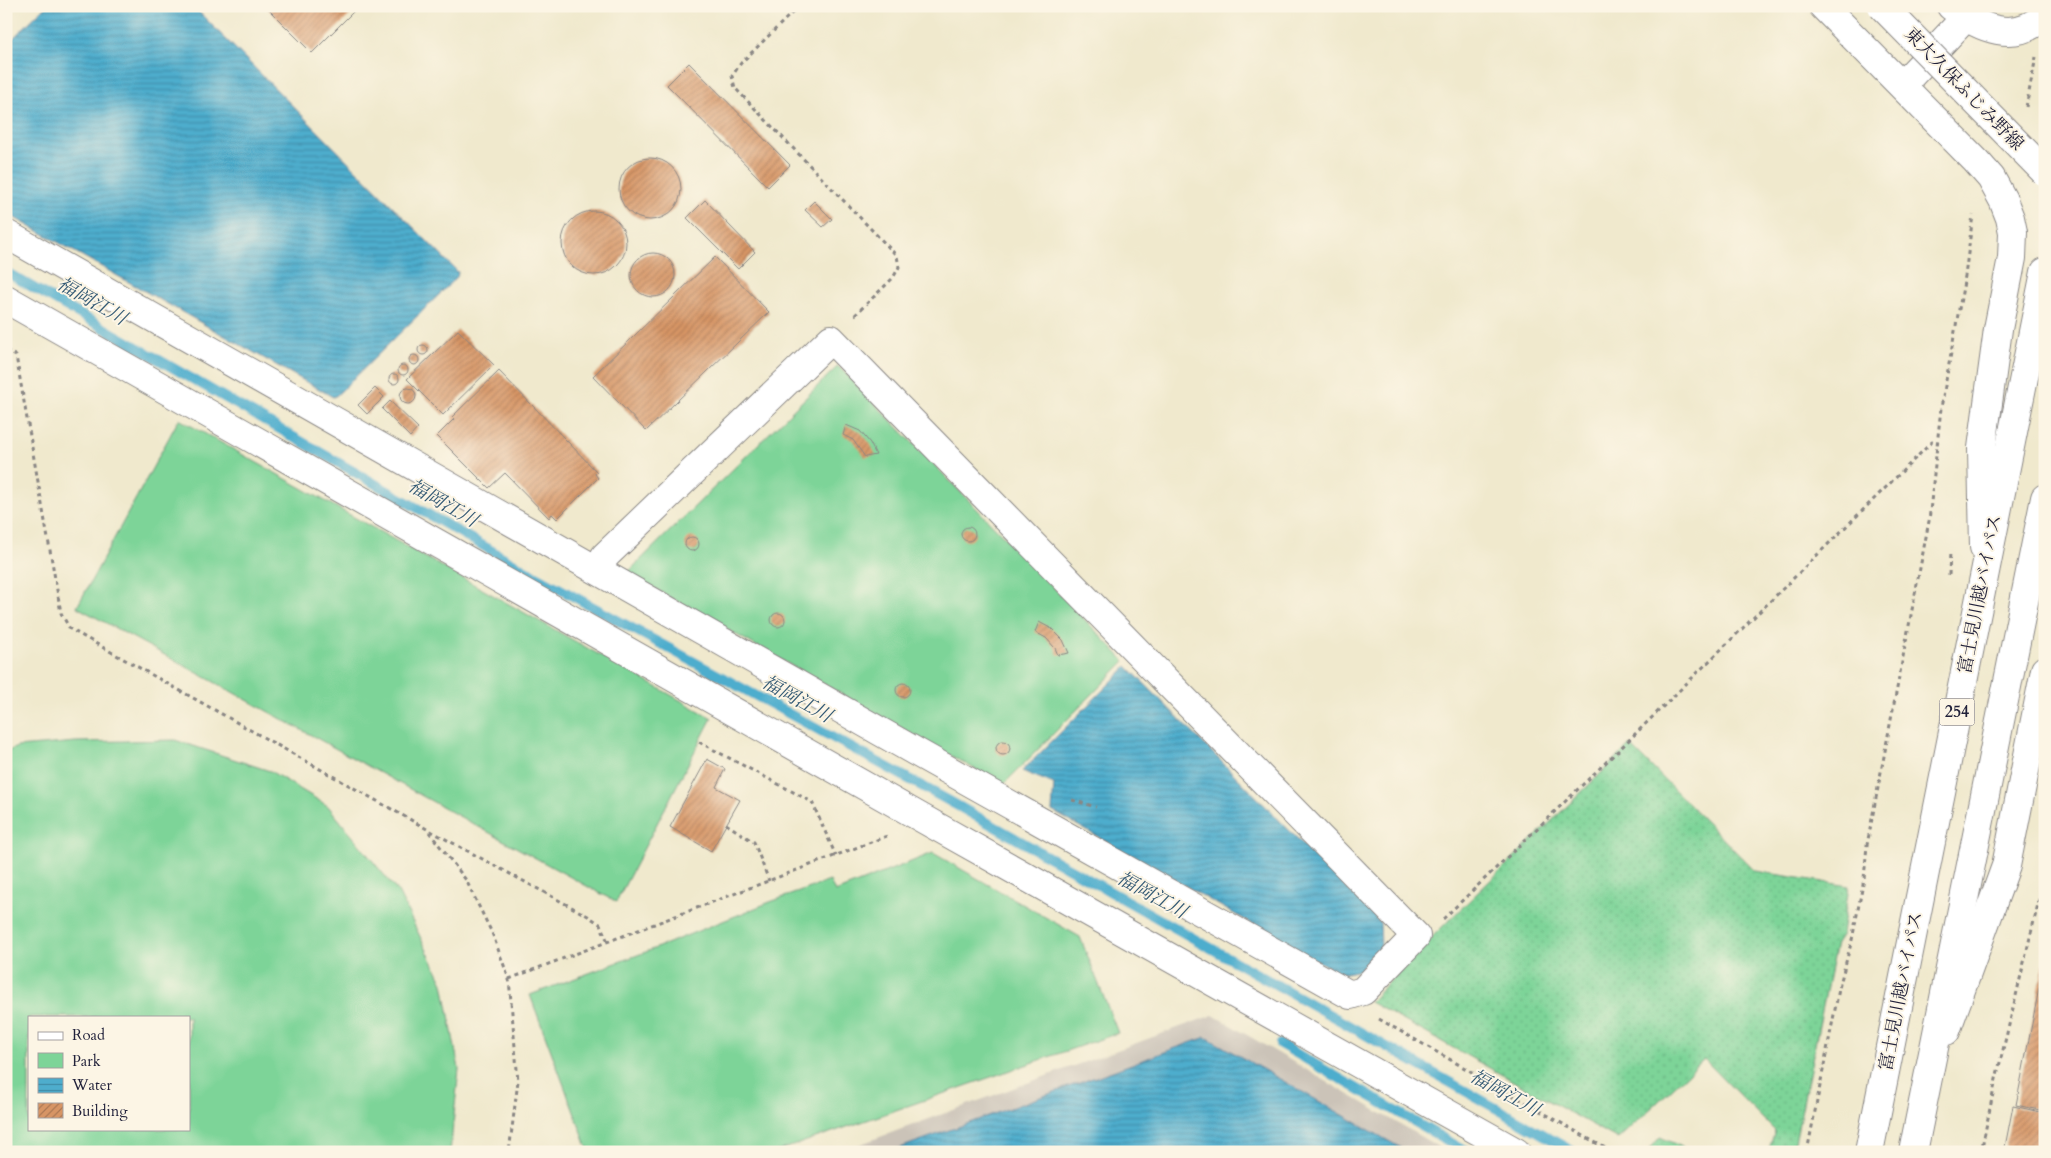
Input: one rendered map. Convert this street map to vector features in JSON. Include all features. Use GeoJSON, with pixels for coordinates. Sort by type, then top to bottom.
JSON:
{"type":"FeatureCollection","features":[{"type":"Feature","properties":{"kind":"main road"},"geometry":{"type":"LineString","coordinates":[[1823,6],[1991,178],[2010,218],[2013,232],[2012,258],[1998,330],[1982,448],[1985,571]]}},
{"type":"Feature","properties":{"kind":"main road","name":"東大久保ふじみ野線"},"geometry":{"type":"LineString","coordinates":[[1882,6],[2045,172]]}},
{"type":"Feature","properties":{"kind":"main road"},"geometry":{"type":"LineString","coordinates":[[1902,85],[1958,12],[1996,31],[2026,29],[2045,15]]}},
{"type":"Feature","properties":{"kind":"main road"},"geometry":{"type":"LineString","coordinates":[[6,234],[994,796],[1350,995],[1363,991],[1416,936],[831,339],[605,556],[598,570]]}},
{"type":"Feature","properties":{"kind":"main road","name":"富士見川越バイパス"},"geometry":{"type":"LineString","coordinates":[[1869,1152],[2045,272]]}},
{"type":"Feature","properties":{"kind":"main road"},"geometry":{"type":"LineString","coordinates":[[6,299],[1516,1152]]}},
{"type":"Feature","properties":{"kind":"main road","name":"254"},"geometry":{"type":"LineString","coordinates":[[1914,1152],[2045,498]]}},
{"type":"Feature","properties":{"kind":"main road"},"geometry":{"type":"LineString","coordinates":[[1930,1074],[2006,866],[2045,670]]}},
{"type":"Feature","properties":{"kind":"path"},"geometry":{"type":"LineString","coordinates":[[799,6],[741,63],[732,76],[735,88],[897,256],[899,267],[893,278],[831,339]]}},
{"type":"Feature","properties":{"kind":"path"},"geometry":{"type":"LineString","coordinates":[[1807,1152],[1840,984],[1852,940],[1864,879],[1867,845],[1929,521],[1941,408],[1965,276],[1973,210]]}},
{"type":"Feature","properties":{"kind":"path"},"geometry":{"type":"LineString","coordinates":[[6,350],[16,356],[61,613],[70,629],[427,829],[588,916],[600,924],[608,942]]}},
{"type":"Feature","properties":{"kind":"path"},"geometry":{"type":"LineString","coordinates":[[1416,936],[1427,934],[1626,743],[1932,442],[1938,444]]}},
{"type":"Feature","properties":{"kind":"path"},"geometry":{"type":"LineString","coordinates":[[1948,582],[1950,544]]}},
{"type":"Feature","properties":{"kind":"path"},"geometry":{"type":"LineString","coordinates":[[699,742],[812,802],[836,856]]}},
{"type":"Feature","properties":{"kind":"path"},"geometry":{"type":"LineString","coordinates":[[726,824],[754,842],[769,881]]}},
{"type":"Feature","properties":{"kind":"path"},"geometry":{"type":"LineString","coordinates":[[427,829],[466,880],[492,933],[509,979],[518,1081],[509,1152]]}},
{"type":"Feature","properties":{"kind":"path"},"geometry":{"type":"LineString","coordinates":[[509,979],[893,833]]}},
{"type":"Feature","properties":{"kind":"path"},"geometry":{"type":"LineString","coordinates":[[1981,1152],[1996,1079],[2045,875]]}},
{"type":"Feature","properties":{"kind":"path"},"geometry":{"type":"LineString","coordinates":[[1350,995],[1362,1009],[1612,1152]]}},
{"type":"Feature","properties":{"kind":"shaded area"},"geometry":{"type":"Polygon","coordinates":[[[1213,1015],[1447,1152],[839,1152],[1213,1015]]]}},
{"type":"Feature","properties":{"kind":"green space"},"geometry":{"type":"Polygon","coordinates":[[[838,366],[1125,661],[1003,785],[627,573],[838,366]]]}},
{"type":"Feature","properties":{"kind":"green space"},"geometry":{"type":"Polygon","coordinates":[[[179,419],[712,718],[616,902],[77,607],[179,419]]]}},
{"type":"Feature","properties":{"kind":"green space"},"geometry":{"type":"Polygon","coordinates":[[[175,740],[270,771],[328,806],[398,892],[443,983],[459,1069],[450,1152],[6,1152],[6,752],[17,747],[76,742],[175,740]]]}},
{"type":"Feature","properties":{"kind":"green space"},"geometry":{"type":"Polygon","coordinates":[[[1630,745],[1755,871],[1849,886],[1842,934],[1836,943],[1793,1152],[1768,1152],[1775,1131],[1704,1059],[1618,1139],[1370,1002],[1435,934],[1630,745]]]}},
{"type":"Feature","properties":{"kind":"green space"},"geometry":{"type":"Polygon","coordinates":[[[933,853],[1080,937],[1118,1033],[775,1152],[589,1152],[530,995],[651,950],[770,902],[830,881],[835,892],[933,853]]]}},
{"type":"Feature","properties":{"kind":"green space"},"geometry":{"type":"Polygon","coordinates":[[[1660,1137],[1693,1152],[1648,1152],[1660,1137]]]}},
{"type":"Feature","properties":{"kind":"water"},"geometry":{"type":"Polygon","coordinates":[[[46,6],[193,6],[458,272],[457,277],[333,397],[6,213],[6,45],[46,6]]]}},
{"type":"Feature","properties":{"kind":"water"},"geometry":{"type":"Polygon","coordinates":[[[1127,666],[1380,922],[1381,947],[1360,970],[1341,974],[1052,811],[1054,784],[1022,771],[1127,666]]]}},
{"type":"Feature","properties":{"kind":"water"},"geometry":{"type":"Polygon","coordinates":[[[1206,1037],[1408,1152],[889,1152],[1206,1037]]]}},
{"type":"Feature","properties":{"kind":"building"},"geometry":{"type":"Polygon","coordinates":[[[265,6],[359,6],[312,53],[265,6]]]}},
{"type":"Feature","properties":{"kind":"building"},"geometry":{"type":"Polygon","coordinates":[[[689,63],[790,165],[768,187],[667,85],[689,63]]]}},
{"type":"Feature","properties":{"kind":"building"},"geometry":{"type":"Polygon","coordinates":[[[644,158],[656,158],[672,167],[679,177],[681,189],[679,201],[672,211],[656,220],[644,220],[633,215],[624,206],[619,195],[619,183],[624,172],[633,163],[644,158]]]}},
{"type":"Feature","properties":{"kind":"building"},"geometry":{"type":"Polygon","coordinates":[[[705,200],[755,252],[738,269],[687,218],[705,200]]]}},
{"type":"Feature","properties":{"kind":"building"},"geometry":{"type":"Polygon","coordinates":[[[814,201],[832,219],[823,227],[805,210],[814,201]]]}},
{"type":"Feature","properties":{"kind":"building"},"geometry":{"type":"Polygon","coordinates":[[[594,211],[606,213],[617,220],[624,231],[626,243],[624,255],[617,266],[606,273],[594,275],[582,273],[571,266],[564,255],[562,243],[564,231],[571,220],[582,213],[594,211]]]}},
{"type":"Feature","properties":{"kind":"building"},"geometry":{"type":"Polygon","coordinates":[[[657,253],[669,259],[674,266],[674,284],[669,291],[662,296],[649,297],[641,294],[634,287],[631,271],[634,263],[641,256],[657,253]]]}},
{"type":"Feature","properties":{"kind":"building"},"geometry":{"type":"Polygon","coordinates":[[[715,257],[769,312],[646,431],[593,376],[715,257]]]}},
{"type":"Feature","properties":{"kind":"building"},"geometry":{"type":"Polygon","coordinates":[[[458,330],[494,365],[443,415],[407,379],[458,330]]]}},
{"type":"Feature","properties":{"kind":"building"},"geometry":{"type":"Polygon","coordinates":[[[421,345],[425,345],[428,350],[427,354],[421,355],[418,352],[418,348],[421,345]]]}},
{"type":"Feature","properties":{"kind":"building"},"geometry":{"type":"Polygon","coordinates":[[[412,355],[416,355],[419,360],[418,364],[412,365],[409,362],[409,358],[412,355]]]}},
{"type":"Feature","properties":{"kind":"building"},"geometry":{"type":"Polygon","coordinates":[[[401,365],[405,365],[408,370],[407,374],[401,375],[398,372],[398,368],[401,365]]]}},
{"type":"Feature","properties":{"kind":"building"},"geometry":{"type":"Polygon","coordinates":[[[499,371],[597,472],[595,474],[598,478],[557,519],[552,514],[549,518],[505,473],[489,488],[437,436],[454,419],[452,417],[499,371]]]}},
{"type":"Feature","properties":{"kind":"building"},"geometry":{"type":"Polygon","coordinates":[[[392,374],[396,374],[399,379],[398,383],[392,384],[389,381],[389,377],[392,374]]]}},
{"type":"Feature","properties":{"kind":"building"},"geometry":{"type":"Polygon","coordinates":[[[375,388],[384,397],[367,414],[358,405],[375,388]]]}},
{"type":"Feature","properties":{"kind":"building"},"geometry":{"type":"Polygon","coordinates":[[[408,388],[416,396],[408,404],[400,396],[408,388]]]}},
{"type":"Feature","properties":{"kind":"building"},"geometry":{"type":"Polygon","coordinates":[[[390,401],[418,428],[410,437],[382,409],[390,401]]]}},
{"type":"Feature","properties":{"kind":"building"},"geometry":{"type":"Polygon","coordinates":[[[846,425],[860,431],[870,443],[876,455],[865,457],[853,440],[843,435],[846,425]]]}},
{"type":"Feature","properties":{"kind":"building"},"geometry":{"type":"Polygon","coordinates":[[[968,527],[973,529],[975,534],[973,539],[968,541],[963,539],[961,534],[963,529],[968,527]]]}},
{"type":"Feature","properties":{"kind":"building"},"geometry":{"type":"Polygon","coordinates":[[[692,537],[697,539],[699,544],[697,549],[692,551],[687,549],[685,544],[687,539],[692,537]]]}},
{"type":"Feature","properties":{"kind":"building"},"geometry":{"type":"Polygon","coordinates":[[[778,613],[783,615],[785,620],[783,625],[778,627],[773,625],[771,620],[773,615],[778,613]]]}},
{"type":"Feature","properties":{"kind":"building"},"geometry":{"type":"Polygon","coordinates":[[[1039,622],[1052,629],[1063,640],[1069,653],[1058,655],[1055,648],[1046,638],[1035,632],[1039,622]]]}},
{"type":"Feature","properties":{"kind":"building"},"geometry":{"type":"Polygon","coordinates":[[[903,683],[908,685],[910,690],[908,695],[903,697],[898,695],[896,690],[898,685],[903,683]]]}},
{"type":"Feature","properties":{"kind":"building"},"geometry":{"type":"Polygon","coordinates":[[[1003,741],[1008,743],[1010,748],[1008,753],[1003,755],[998,753],[996,748],[998,743],[1003,741]]]}},
{"type":"Feature","properties":{"kind":"building"},"geometry":{"type":"Polygon","coordinates":[[[707,759],[725,769],[716,787],[740,800],[711,851],[670,827],[707,759]]]}},
{"type":"Feature","properties":{"kind":"building"},"geometry":{"type":"Polygon","coordinates":[[[2045,963],[2045,1111],[2016,1105],[2045,963]]]}},
{"type":"Feature","properties":{"kind":"building"},"geometry":{"type":"Polygon","coordinates":[[[2013,1106],[2045,1113],[2045,1152],[2004,1152],[2013,1106]]]}},
{"type":"Feature","properties":{"kind":"waterway","name":"福岡江川"},"geometry":{"type":"LineString","coordinates":[[6,272],[527,571],[951,802],[1574,1152]]}},
{"type":"Feature","properties":{"kind":"waterway"},"geometry":{"type":"LineString","coordinates":[[1280,1044],[1467,1152]]}}]}
